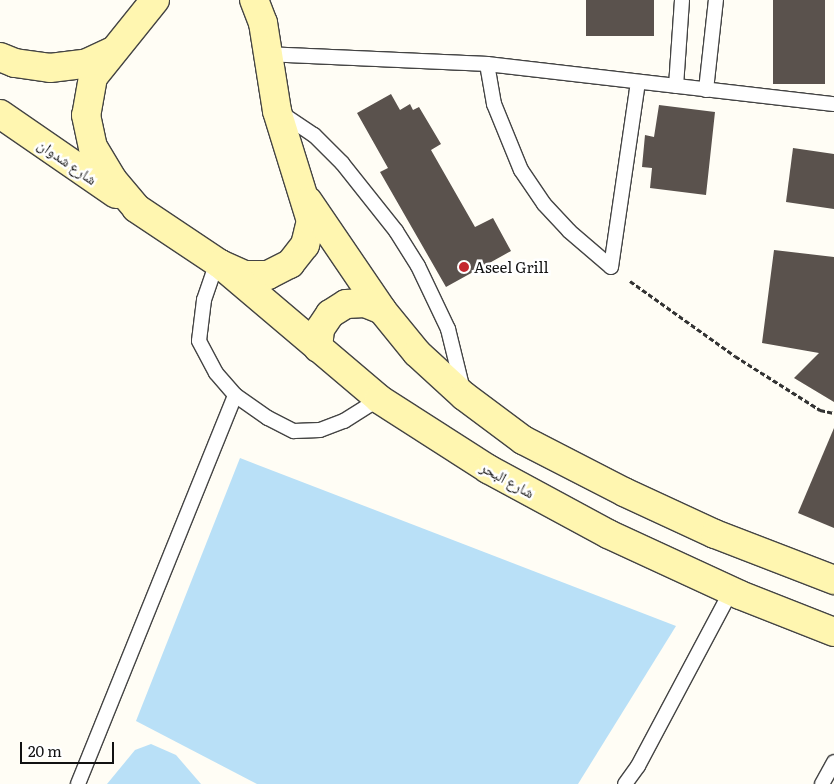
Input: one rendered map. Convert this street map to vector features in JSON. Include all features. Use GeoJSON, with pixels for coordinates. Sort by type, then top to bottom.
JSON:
{"type":"FeatureCollection","features":[{"type":"Feature","properties":{"kind":"main road"},"geometry":{"type":"LineString","coordinates":[[136,208],[112,179],[93,146],[86,115],[93,77],[111,52],[155,0]]}},
{"type":"Feature","properties":{"kind":"main road"},"geometry":{"type":"LineString","coordinates":[[218,263],[245,275],[268,275],[290,264],[305,245],[311,221],[305,195],[277,110],[266,54],[262,8]]}},
{"type":"Feature","properties":{"kind":"main road"},"geometry":{"type":"LineString","coordinates":[[0,57],[15,63],[50,68],[85,64],[111,52]]}},
{"type":"Feature","properties":{"kind":"main road","name":"شارع شدوان"},"geometry":{"type":"LineString","coordinates":[[0,114],[218,263]]}},
{"type":"Feature","properties":{"kind":"main road"},"geometry":{"type":"LineString","coordinates":[[305,195],[382,310],[417,353],[464,396],[523,440],[624,492],[715,534],[834,580]]}},
{"type":"Feature","properties":{"kind":"main road","name":"شارع البحر"},"geometry":{"type":"LineString","coordinates":[[218,263],[378,400],[496,473],[608,534],[731,591],[834,632]]}},
{"type":"Feature","properties":{"kind":"main road"},"geometry":{"type":"LineString","coordinates":[[318,348],[320,329],[330,314],[346,304],[365,303],[382,310]]}},
{"type":"Feature","properties":{"kind":"lane"},"geometry":{"type":"LineString","coordinates":[[676,86],[682,0]]}},
{"type":"Feature","properties":{"kind":"lane"},"geometry":{"type":"LineString","coordinates":[[706,90],[716,0]]}},
{"type":"Feature","properties":{"kind":"lane"},"geometry":{"type":"LineString","coordinates":[[266,54],[487,64],[834,104]]}},
{"type":"Feature","properties":{"kind":"lane"},"geometry":{"type":"LineString","coordinates":[[487,64],[494,104],[521,170],[544,204],[569,231],[611,267]]}},
{"type":"Feature","properties":{"kind":"lane"},"geometry":{"type":"LineString","coordinates":[[611,267],[638,82]]}},
{"type":"Feature","properties":{"kind":"lane"},"geometry":{"type":"LineString","coordinates":[[277,110],[314,135],[342,163],[396,231],[418,266],[448,329],[464,396]]}},
{"type":"Feature","properties":{"kind":"lane"},"geometry":{"type":"LineString","coordinates":[[218,263],[204,300],[199,341],[216,373],[235,395],[268,418],[294,431],[320,430],[344,421],[378,400]]}},
{"type":"Feature","properties":{"kind":"lane"},"geometry":{"type":"LineString","coordinates":[[78,784],[235,395]]}},
{"type":"Feature","properties":{"kind":"lane"},"geometry":{"type":"LineString","coordinates":[[625,784],[638,766],[731,591]]}},
{"type":"Feature","properties":{"kind":"lane"},"geometry":{"type":"LineString","coordinates":[[824,783],[834,762]]}},
{"type":"Feature","properties":{"kind":"path"},"geometry":{"type":"LineString","coordinates":[[611,267],[727,351],[820,410],[834,413]]}},
{"type":"Feature","properties":{"kind":"water"},"geometry":{"type":"Polygon","coordinates":[[[240,458],[676,626],[578,784],[257,784],[136,721],[240,458]]]}},
{"type":"Feature","properties":{"kind":"water"},"geometry":{"type":"Polygon","coordinates":[[[151,744],[176,755],[201,784],[107,784],[135,750],[151,744]]]}},
{"type":"Feature","properties":{"kind":"building"},"geometry":{"type":"Polygon","coordinates":[[[586,0],[654,0],[654,36],[586,36],[586,0]]]}},
{"type":"Feature","properties":{"kind":"building"},"geometry":{"type":"Polygon","coordinates":[[[773,0],[825,0],[825,84],[773,84],[773,0]]]}},
{"type":"Feature","properties":{"kind":"building"},"geometry":{"type":"Polygon","coordinates":[[[391,94],[400,110],[410,104],[413,110],[419,107],[441,144],[431,150],[475,227],[493,218],[511,251],[446,287],[380,172],[388,168],[357,113],[391,94]]]}},
{"type":"Feature","properties":{"kind":"building"},"geometry":{"type":"Polygon","coordinates":[[[659,105],[715,112],[706,195],[650,188],[652,168],[642,167],[645,135],[654,137],[659,105]]]}},
{"type":"Feature","properties":{"kind":"building"},"geometry":{"type":"Polygon","coordinates":[[[793,148],[834,154],[834,209],[786,202],[793,148]]]}},
{"type":"Feature","properties":{"kind":"building"},"geometry":{"type":"Polygon","coordinates":[[[774,250],[834,257],[834,402],[794,378],[819,353],[762,343],[774,250]]]}},
{"type":"Feature","properties":{"kind":"building"},"geometry":{"type":"Polygon","coordinates":[[[834,428],[834,528],[798,513],[834,428]]]}},
{"type":"Feature","properties":{"kind":"place","name":"Aseel Grill"},"geometry":{"type":"Point","coordinates":[464,267]}}]}
